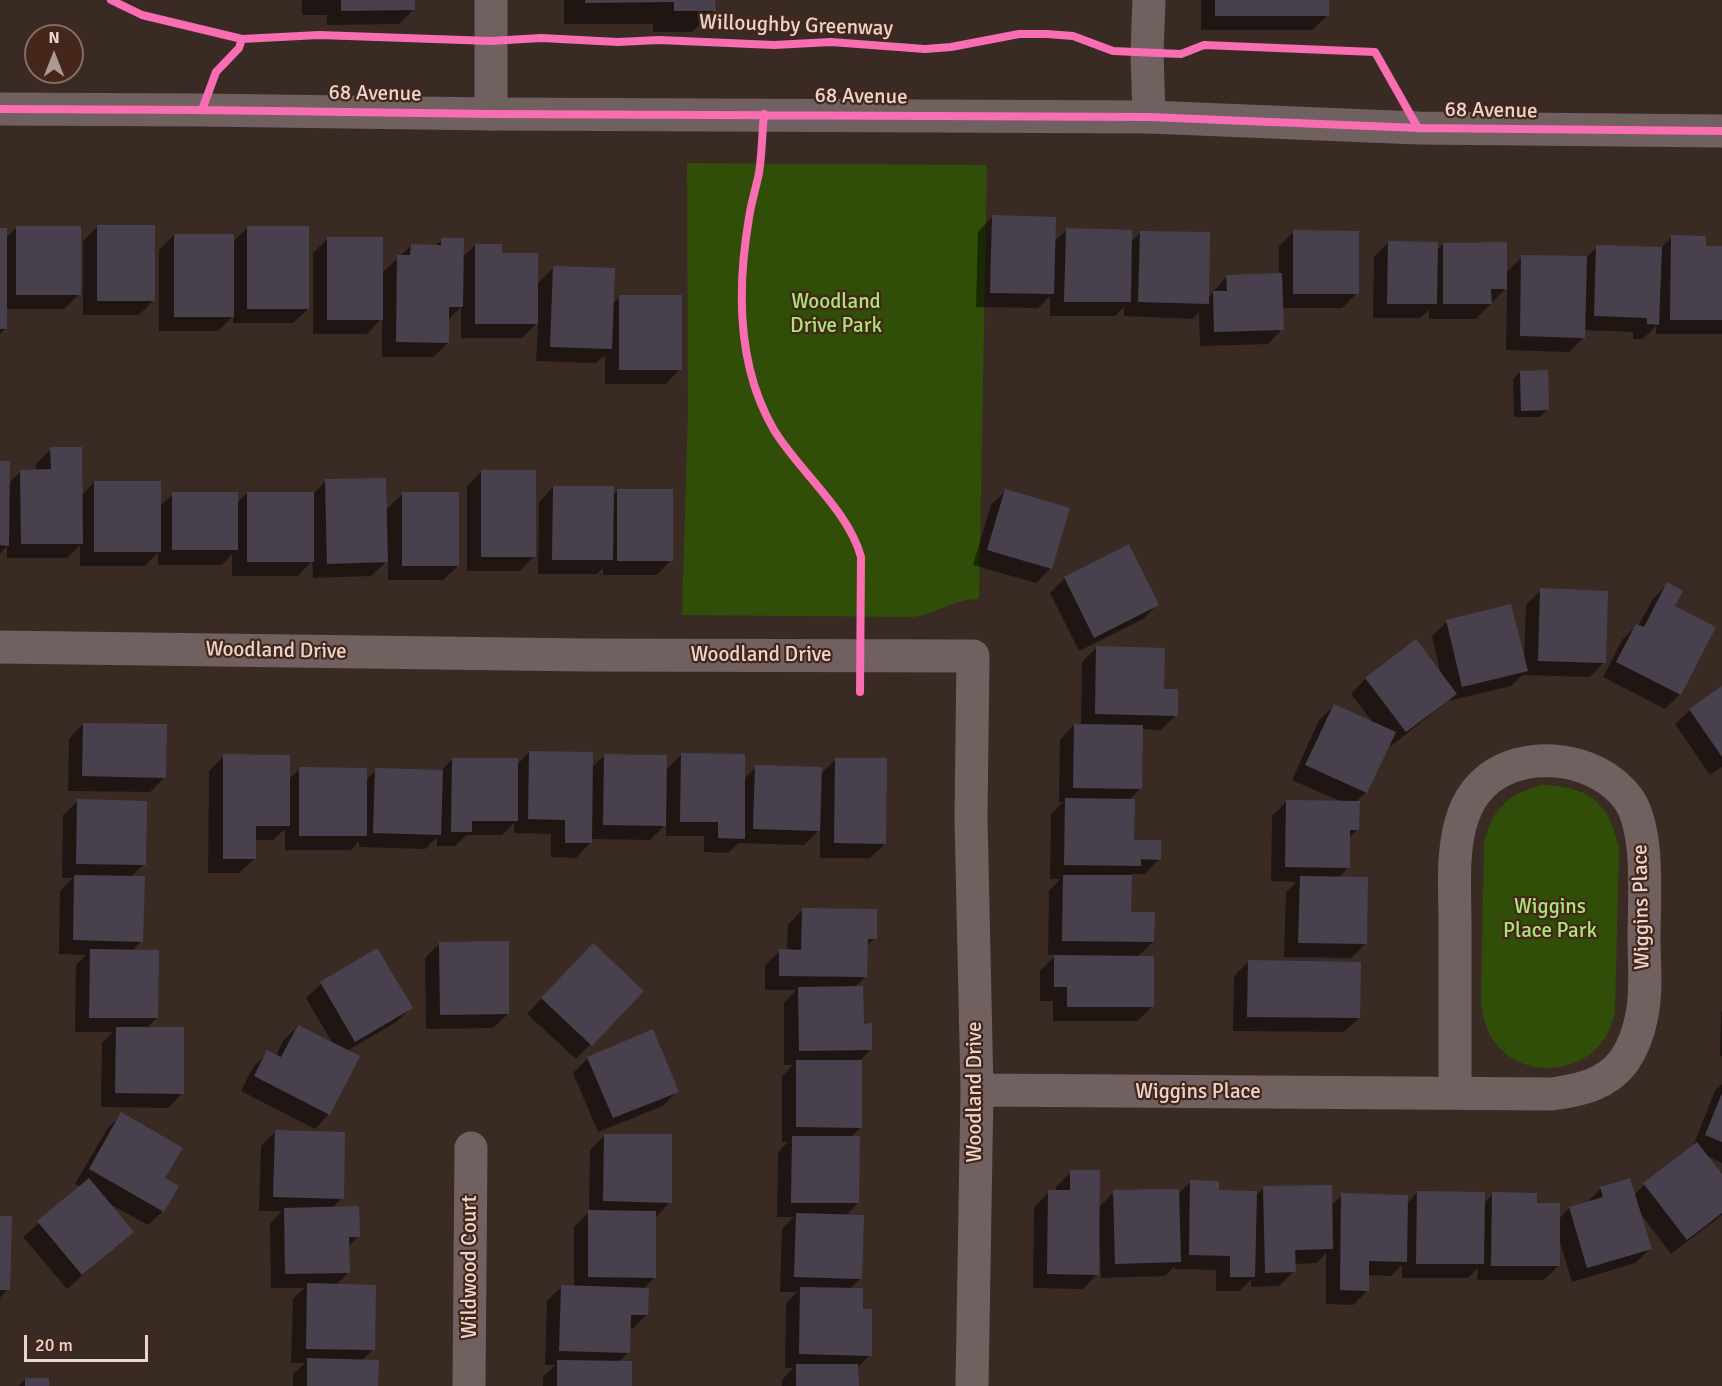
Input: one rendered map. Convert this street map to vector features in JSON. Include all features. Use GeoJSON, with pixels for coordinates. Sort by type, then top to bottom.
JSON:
{"type":"FeatureCollection","features":[{"type":"Feature","properties":{"kind":"street"},"geometry":{"type":"LineString","coordinates":[[491,0],[491,114]]}},
{"type":"Feature","properties":{"kind":"street"},"geometry":{"type":"LineString","coordinates":[[1149,0],[1147,52],[1149,117]]}},
{"type":"Feature","properties":{"kind":"street","name":"68 Avenue"},"geometry":{"type":"LineString","coordinates":[[0,109],[1149,117],[1418,128],[1722,131]]}},
{"type":"Feature","properties":{"kind":"street","name":"Woodland Drive"},"geometry":{"type":"LineString","coordinates":[[0,647],[585,655],[973,656],[971,816],[977,1090],[972,1386]]}},
{"type":"Feature","properties":{"kind":"street","name":"Wiggins Place"},"geometry":{"type":"LineString","coordinates":[[977,1090],[1552,1094],[1594,1085],[1611,1075],[1625,1059],[1637,1036],[1642,1014],[1644,991],[1643,855],[1639,825],[1630,801],[1607,778],[1576,764],[1562,760],[1545,760],[1512,767],[1485,783],[1467,806],[1460,826],[1455,870],[1455,1093]]}},
{"type":"Feature","properties":{"kind":"street","name":"Wildwood Court"},"geometry":{"type":"LineString","coordinates":[[469,1386],[471,1148]]}},
{"type":"Feature","properties":{"kind":"green space","name":"Woodland Drive Park"},"geometry":{"type":"Polygon","coordinates":[[[687,163],[987,165],[979,599],[962,601],[913,617],[682,615],[688,412],[687,163]]]}},
{"type":"Feature","properties":{"kind":"green space","name":"Wiggins Place Park"},"geometry":{"type":"Polygon","coordinates":[[[1541,785],[1571,789],[1594,799],[1609,818],[1619,847],[1614,1018],[1601,1044],[1588,1055],[1574,1063],[1541,1068],[1510,1057],[1497,1045],[1488,1030],[1481,1002],[1484,843],[1487,831],[1497,812],[1511,798],[1541,785]]]}},
{"type":"Feature","properties":{"kind":"building"},"geometry":{"type":"Polygon","coordinates":[[[341,0],[415,0],[415,10],[341,11],[341,0]]]}},
{"type":"Feature","properties":{"kind":"building"},"geometry":{"type":"Polygon","coordinates":[[[585,0],[715,0],[716,11],[674,11],[674,2],[585,3],[585,0]]]}},
{"type":"Feature","properties":{"kind":"building"},"geometry":{"type":"Polygon","coordinates":[[[1215,0],[1329,0],[1329,16],[1215,16],[1215,0]]]}},
{"type":"Feature","properties":{"kind":"building"},"geometry":{"type":"Polygon","coordinates":[[[992,215],[1056,217],[1054,294],[990,293],[992,215]]]}},
{"type":"Feature","properties":{"kind":"building"},"geometry":{"type":"Polygon","coordinates":[[[97,225],[155,225],[155,301],[97,301],[97,225]]]}},
{"type":"Feature","properties":{"kind":"building"},"geometry":{"type":"Polygon","coordinates":[[[16,226],[81,226],[81,295],[16,295],[16,226]]]}},
{"type":"Feature","properties":{"kind":"building"},"geometry":{"type":"Polygon","coordinates":[[[247,226],[309,226],[309,309],[247,309],[247,226]]]}},
{"type":"Feature","properties":{"kind":"building"},"geometry":{"type":"Polygon","coordinates":[[[0,228],[7,228],[7,329],[0,329],[0,228]]]}},
{"type":"Feature","properties":{"kind":"building"},"geometry":{"type":"Polygon","coordinates":[[[1066,228],[1132,230],[1131,302],[1064,302],[1066,228]]]}},
{"type":"Feature","properties":{"kind":"building"},"geometry":{"type":"Polygon","coordinates":[[[1293,230],[1359,231],[1359,294],[1293,294],[1293,230]]]}},
{"type":"Feature","properties":{"kind":"building"},"geometry":{"type":"Polygon","coordinates":[[[1140,231],[1210,232],[1209,304],[1138,302],[1140,231]]]}},
{"type":"Feature","properties":{"kind":"building"},"geometry":{"type":"Polygon","coordinates":[[[174,234],[234,234],[234,317],[174,317],[174,234]]]}},
{"type":"Feature","properties":{"kind":"building"},"geometry":{"type":"Polygon","coordinates":[[[1671,235],[1706,236],[1706,246],[1722,246],[1722,320],[1670,320],[1671,235]]]}},
{"type":"Feature","properties":{"kind":"building"},"geometry":{"type":"Polygon","coordinates":[[[327,237],[383,237],[383,320],[327,320],[327,237]]]}},
{"type":"Feature","properties":{"kind":"building"},"geometry":{"type":"Polygon","coordinates":[[[441,238],[464,238],[463,307],[449,307],[449,343],[396,342],[397,255],[410,255],[411,244],[441,245],[441,238]]]}},
{"type":"Feature","properties":{"kind":"building"},"geometry":{"type":"Polygon","coordinates":[[[1388,241],[1438,242],[1437,304],[1387,304],[1388,241]]]}},
{"type":"Feature","properties":{"kind":"building"},"geometry":{"type":"Polygon","coordinates":[[[1507,242],[1507,289],[1491,289],[1492,304],[1443,304],[1443,243],[1507,242]]]}},
{"type":"Feature","properties":{"kind":"building"},"geometry":{"type":"Polygon","coordinates":[[[475,244],[502,244],[502,253],[538,253],[538,324],[475,324],[475,244]]]}},
{"type":"Feature","properties":{"kind":"building"},"geometry":{"type":"Polygon","coordinates":[[[1596,245],[1662,247],[1659,325],[1647,324],[1647,318],[1594,316],[1596,245]]]}},
{"type":"Feature","properties":{"kind":"building"},"geometry":{"type":"Polygon","coordinates":[[[1521,255],[1587,256],[1585,338],[1520,336],[1521,255]]]}},
{"type":"Feature","properties":{"kind":"building"},"geometry":{"type":"Polygon","coordinates":[[[553,266],[615,268],[612,349],[550,347],[553,266]]]}},
{"type":"Feature","properties":{"kind":"building"},"geometry":{"type":"Polygon","coordinates":[[[1282,273],[1284,330],[1214,332],[1213,291],[1227,291],[1226,275],[1282,273]]]}},
{"type":"Feature","properties":{"kind":"building"},"geometry":{"type":"Polygon","coordinates":[[[619,295],[682,295],[682,370],[619,370],[619,295]]]}},
{"type":"Feature","properties":{"kind":"building"},"geometry":{"type":"Polygon","coordinates":[[[1548,370],[1549,410],[1521,411],[1520,371],[1548,370]]]}},
{"type":"Feature","properties":{"kind":"building"},"geometry":{"type":"Polygon","coordinates":[[[50,447],[82,447],[83,544],[21,544],[20,470],[51,469],[50,447]]]}},
{"type":"Feature","properties":{"kind":"building"},"geometry":{"type":"Polygon","coordinates":[[[0,461],[10,461],[9,546],[0,545],[0,461]]]}},
{"type":"Feature","properties":{"kind":"building"},"geometry":{"type":"Polygon","coordinates":[[[481,470],[536,470],[536,557],[481,557],[481,470]]]}},
{"type":"Feature","properties":{"kind":"building"},"geometry":{"type":"Polygon","coordinates":[[[386,478],[388,562],[327,564],[325,479],[386,478]]]}},
{"type":"Feature","properties":{"kind":"building"},"geometry":{"type":"Polygon","coordinates":[[[94,481],[161,481],[161,552],[94,552],[94,481]]]}},
{"type":"Feature","properties":{"kind":"building"},"geometry":{"type":"Polygon","coordinates":[[[553,486],[614,486],[613,560],[552,560],[553,486]]]}},
{"type":"Feature","properties":{"kind":"building"},"geometry":{"type":"Polygon","coordinates":[[[617,489],[673,489],[673,561],[617,561],[617,489]]]}},
{"type":"Feature","properties":{"kind":"building"},"geometry":{"type":"Polygon","coordinates":[[[1005,489],[1070,508],[1052,569],[987,550],[1005,489]]]}},
{"type":"Feature","properties":{"kind":"building"},"geometry":{"type":"Polygon","coordinates":[[[172,492],[238,492],[238,550],[172,550],[172,492]]]}},
{"type":"Feature","properties":{"kind":"building"},"geometry":{"type":"Polygon","coordinates":[[[247,492],[314,492],[314,562],[247,562],[247,492]]]}},
{"type":"Feature","properties":{"kind":"building"},"geometry":{"type":"Polygon","coordinates":[[[402,492],[459,492],[459,566],[402,566],[402,492]]]}},
{"type":"Feature","properties":{"kind":"building"},"geometry":{"type":"Polygon","coordinates":[[[1129,544],[1159,605],[1094,638],[1064,577],[1129,544]]]}},
{"type":"Feature","properties":{"kind":"building"},"geometry":{"type":"Polygon","coordinates":[[[1667,582],[1683,591],[1675,606],[1716,627],[1681,695],[1616,662],[1636,624],[1644,627],[1667,582]]]}},
{"type":"Feature","properties":{"kind":"building"},"geometry":{"type":"Polygon","coordinates":[[[1540,588],[1608,591],[1606,663],[1538,661],[1540,588]]]}},
{"type":"Feature","properties":{"kind":"building"},"geometry":{"type":"Polygon","coordinates":[[[1511,604],[1528,671],[1462,687],[1446,620],[1511,604]]]}},
{"type":"Feature","properties":{"kind":"building"},"geometry":{"type":"Polygon","coordinates":[[[1416,639],[1457,694],[1406,732],[1365,678],[1416,639]]]}},
{"type":"Feature","properties":{"kind":"building"},"geometry":{"type":"Polygon","coordinates":[[[1096,646],[1165,648],[1164,689],[1178,689],[1178,716],[1095,714],[1096,646]]]}},
{"type":"Feature","properties":{"kind":"building"},"geometry":{"type":"Polygon","coordinates":[[[1722,686],[1722,757],[1689,709],[1722,686]]]}},
{"type":"Feature","properties":{"kind":"building"},"geometry":{"type":"Polygon","coordinates":[[[1334,704],[1396,732],[1367,793],[1305,765],[1334,704]]]}},
{"type":"Feature","properties":{"kind":"building"},"geometry":{"type":"Polygon","coordinates":[[[83,723],[167,724],[166,778],[82,776],[83,723]]]}},
{"type":"Feature","properties":{"kind":"building"},"geometry":{"type":"Polygon","coordinates":[[[1074,724],[1143,725],[1142,789],[1073,788],[1074,724]]]}},
{"type":"Feature","properties":{"kind":"building"},"geometry":{"type":"Polygon","coordinates":[[[529,751],[593,752],[592,843],[565,843],[565,820],[528,819],[529,751]]]}},
{"type":"Feature","properties":{"kind":"building"},"geometry":{"type":"Polygon","coordinates":[[[681,753],[745,754],[745,839],[718,838],[718,822],[680,822],[681,753]]]}},
{"type":"Feature","properties":{"kind":"building"},"geometry":{"type":"Polygon","coordinates":[[[223,754],[290,755],[290,826],[256,826],[256,859],[223,859],[223,754]]]}},
{"type":"Feature","properties":{"kind":"building"},"geometry":{"type":"Polygon","coordinates":[[[604,754],[667,755],[666,826],[603,825],[604,754]]]}},
{"type":"Feature","properties":{"kind":"building"},"geometry":{"type":"Polygon","coordinates":[[[452,758],[518,758],[518,821],[472,821],[472,832],[451,832],[452,758]]]}},
{"type":"Feature","properties":{"kind":"building"},"geometry":{"type":"Polygon","coordinates":[[[835,758],[887,758],[886,844],[834,843],[835,758]]]}},
{"type":"Feature","properties":{"kind":"building"},"geometry":{"type":"Polygon","coordinates":[[[755,765],[822,767],[820,831],[753,829],[755,765]]]}},
{"type":"Feature","properties":{"kind":"building"},"geometry":{"type":"Polygon","coordinates":[[[299,767],[367,768],[367,836],[299,836],[299,767]]]}},
{"type":"Feature","properties":{"kind":"building"},"geometry":{"type":"Polygon","coordinates":[[[375,768],[443,770],[441,835],[373,833],[375,768]]]}},
{"type":"Feature","properties":{"kind":"building"},"geometry":{"type":"Polygon","coordinates":[[[1065,798],[1135,799],[1134,840],[1161,840],[1161,860],[1141,859],[1141,866],[1064,865],[1065,798]]]}},
{"type":"Feature","properties":{"kind":"building"},"geometry":{"type":"Polygon","coordinates":[[[77,799],[147,801],[146,865],[76,864],[77,799]]]}},
{"type":"Feature","properties":{"kind":"building"},"geometry":{"type":"Polygon","coordinates":[[[1286,800],[1360,801],[1359,830],[1350,830],[1350,868],[1285,867],[1286,800]]]}},
{"type":"Feature","properties":{"kind":"building"},"geometry":{"type":"Polygon","coordinates":[[[74,875],[145,876],[143,942],[73,940],[74,875]]]}},
{"type":"Feature","properties":{"kind":"building"},"geometry":{"type":"Polygon","coordinates":[[[1063,875],[1132,875],[1131,912],[1155,912],[1154,942],[1062,941],[1063,875]]]}},
{"type":"Feature","properties":{"kind":"building"},"geometry":{"type":"Polygon","coordinates":[[[1300,876],[1368,877],[1367,944],[1298,943],[1300,876]]]}},
{"type":"Feature","properties":{"kind":"building"},"geometry":{"type":"Polygon","coordinates":[[[802,908],[877,909],[877,939],[868,939],[867,977],[779,976],[779,949],[801,950],[802,908]]]}},
{"type":"Feature","properties":{"kind":"building"},"geometry":{"type":"Polygon","coordinates":[[[509,941],[509,1014],[440,1015],[439,942],[509,941]]]}},
{"type":"Feature","properties":{"kind":"building"},"geometry":{"type":"Polygon","coordinates":[[[593,943],[644,991],[592,1046],[541,998],[593,943]]]}},
{"type":"Feature","properties":{"kind":"building"},"geometry":{"type":"Polygon","coordinates":[[[377,948],[413,1008],[355,1042],[320,982],[377,948]]]}},
{"type":"Feature","properties":{"kind":"building"},"geometry":{"type":"Polygon","coordinates":[[[90,949],[159,950],[158,1018],[89,1018],[90,949]]]}},
{"type":"Feature","properties":{"kind":"building"},"geometry":{"type":"Polygon","coordinates":[[[1054,955],[1154,956],[1154,1007],[1067,1007],[1067,987],[1054,987],[1054,955]]]}},
{"type":"Feature","properties":{"kind":"building"},"geometry":{"type":"Polygon","coordinates":[[[1248,960],[1361,962],[1360,1018],[1247,1017],[1248,960]]]}},
{"type":"Feature","properties":{"kind":"building"},"geometry":{"type":"Polygon","coordinates":[[[863,986],[864,1024],[872,1023],[872,1050],[799,1051],[798,987],[863,986]]]}},
{"type":"Feature","properties":{"kind":"building"},"geometry":{"type":"Polygon","coordinates":[[[298,1025],[360,1056],[330,1115],[254,1076],[267,1050],[281,1057],[298,1025]]]}},
{"type":"Feature","properties":{"kind":"building"},"geometry":{"type":"Polygon","coordinates":[[[116,1027],[184,1027],[184,1094],[115,1093],[116,1027]]]}},
{"type":"Feature","properties":{"kind":"building"},"geometry":{"type":"Polygon","coordinates":[[[653,1029],[679,1092],[613,1118],[587,1057],[653,1029]]]}},
{"type":"Feature","properties":{"kind":"building"},"geometry":{"type":"Polygon","coordinates":[[[796,1060],[862,1060],[862,1128],[796,1127],[796,1060]]]}},
{"type":"Feature","properties":{"kind":"building"},"geometry":{"type":"Polygon","coordinates":[[[1722,1093],[1722,1142],[1705,1135],[1722,1093]]]}},
{"type":"Feature","properties":{"kind":"building"},"geometry":{"type":"Polygon","coordinates":[[[121,1112],[183,1148],[165,1178],[179,1186],[164,1212],[89,1169],[121,1112]]]}},
{"type":"Feature","properties":{"kind":"building"},"geometry":{"type":"Polygon","coordinates":[[[275,1130],[345,1132],[344,1199],[273,1197],[275,1130]]]}},
{"type":"Feature","properties":{"kind":"building"},"geometry":{"type":"Polygon","coordinates":[[[604,1134],[672,1134],[672,1203],[603,1201],[604,1134]]]}},
{"type":"Feature","properties":{"kind":"building"},"geometry":{"type":"Polygon","coordinates":[[[792,1136],[860,1136],[859,1203],[791,1203],[792,1136]]]}},
{"type":"Feature","properties":{"kind":"building"},"geometry":{"type":"Polygon","coordinates":[[[1697,1142],[1722,1174],[1722,1213],[1687,1240],[1643,1183],[1697,1142]]]}},
{"type":"Feature","properties":{"kind":"building"},"geometry":{"type":"Polygon","coordinates":[[[1070,1170],[1100,1170],[1099,1275],[1047,1274],[1048,1190],[1070,1190],[1070,1170]]]}},
{"type":"Feature","properties":{"kind":"building"},"geometry":{"type":"Polygon","coordinates":[[[89,1178],[134,1232],[82,1275],[37,1221],[89,1178]]]}},
{"type":"Feature","properties":{"kind":"building"},"geometry":{"type":"Polygon","coordinates":[[[1630,1178],[1652,1249],[1587,1268],[1569,1207],[1603,1197],[1600,1187],[1630,1178]]]}},
{"type":"Feature","properties":{"kind":"building"},"geometry":{"type":"Polygon","coordinates":[[[1190,1180],[1219,1181],[1219,1190],[1257,1191],[1255,1277],[1230,1277],[1230,1256],[1189,1255],[1190,1180]]]}},
{"type":"Feature","properties":{"kind":"building"},"geometry":{"type":"Polygon","coordinates":[[[1332,1185],[1333,1249],[1295,1250],[1296,1272],[1265,1273],[1263,1186],[1332,1185]]]}},
{"type":"Feature","properties":{"kind":"building"},"geometry":{"type":"Polygon","coordinates":[[[1179,1189],[1181,1262],[1115,1264],[1113,1190],[1179,1189]]]}},
{"type":"Feature","properties":{"kind":"building"},"geometry":{"type":"Polygon","coordinates":[[[1417,1191],[1485,1192],[1484,1264],[1416,1264],[1417,1191]]]}},
{"type":"Feature","properties":{"kind":"building"},"geometry":{"type":"Polygon","coordinates":[[[1492,1192],[1537,1193],[1537,1203],[1560,1203],[1560,1266],[1491,1266],[1492,1192]]]}},
{"type":"Feature","properties":{"kind":"building"},"geometry":{"type":"Polygon","coordinates":[[[1341,1193],[1408,1195],[1407,1262],[1369,1261],[1369,1291],[1340,1290],[1341,1193]]]}},
{"type":"Feature","properties":{"kind":"building"},"geometry":{"type":"Polygon","coordinates":[[[359,1206],[360,1237],[349,1237],[350,1273],[285,1274],[284,1208],[359,1206]]]}},
{"type":"Feature","properties":{"kind":"building"},"geometry":{"type":"Polygon","coordinates":[[[588,1210],[656,1211],[656,1278],[588,1277],[588,1210]]]}},
{"type":"Feature","properties":{"kind":"building"},"geometry":{"type":"Polygon","coordinates":[[[796,1213],[864,1215],[862,1279],[794,1277],[796,1213]]]}},
{"type":"Feature","properties":{"kind":"building"},"geometry":{"type":"Polygon","coordinates":[[[0,1216],[12,1216],[10,1290],[0,1290],[0,1216]]]}},
{"type":"Feature","properties":{"kind":"building"},"geometry":{"type":"Polygon","coordinates":[[[307,1283],[376,1285],[375,1350],[306,1349],[307,1283]]]}},
{"type":"Feature","properties":{"kind":"building"},"geometry":{"type":"Polygon","coordinates":[[[561,1285],[649,1288],[648,1315],[631,1315],[630,1353],[559,1351],[561,1285]]]}},
{"type":"Feature","properties":{"kind":"building"},"geometry":{"type":"Polygon","coordinates":[[[800,1287],[863,1288],[863,1309],[872,1309],[872,1356],[799,1354],[800,1287]]]}},
{"type":"Feature","properties":{"kind":"building"},"geometry":{"type":"Polygon","coordinates":[[[307,1358],[379,1360],[378,1386],[307,1386],[307,1358]]]}},
{"type":"Feature","properties":{"kind":"building"},"geometry":{"type":"Polygon","coordinates":[[[557,1360],[632,1361],[632,1386],[557,1386],[557,1360]]]}},
{"type":"Feature","properties":{"kind":"building"},"geometry":{"type":"Polygon","coordinates":[[[796,1364],[858,1364],[859,1386],[796,1386],[796,1364]]]}},
{"type":"Feature","properties":{"kind":"building"},"geometry":{"type":"Polygon","coordinates":[[[25,1378],[49,1378],[49,1386],[25,1386],[25,1378]]]}},
{"type":"Feature","properties":{"kind":"cycle path"},"geometry":{"type":"LineString","coordinates":[[111,0],[142,15],[242,39]]}},
{"type":"Feature","properties":{"kind":"cycle path","name":"Willoughby Greenway"},"geometry":{"type":"LineString","coordinates":[[202,110],[216,72],[239,48],[242,39],[319,35],[491,41],[541,38],[618,42],[659,40],[774,45],[831,42],[925,49],[951,47],[1019,34],[1047,34],[1073,36],[1113,51],[1181,54],[1204,45],[1375,52],[1418,128]]}},
{"type":"Feature","properties":{"kind":"cycle path"},"geometry":{"type":"LineString","coordinates":[[0,109],[1149,117],[1418,128],[1722,131]]}},
{"type":"Feature","properties":{"kind":"cycle path"},"geometry":{"type":"LineString","coordinates":[[764,114],[760,166],[750,212],[743,272],[743,327],[747,354],[762,406],[774,430],[835,507],[855,540],[861,557],[860,692]]}}]}
